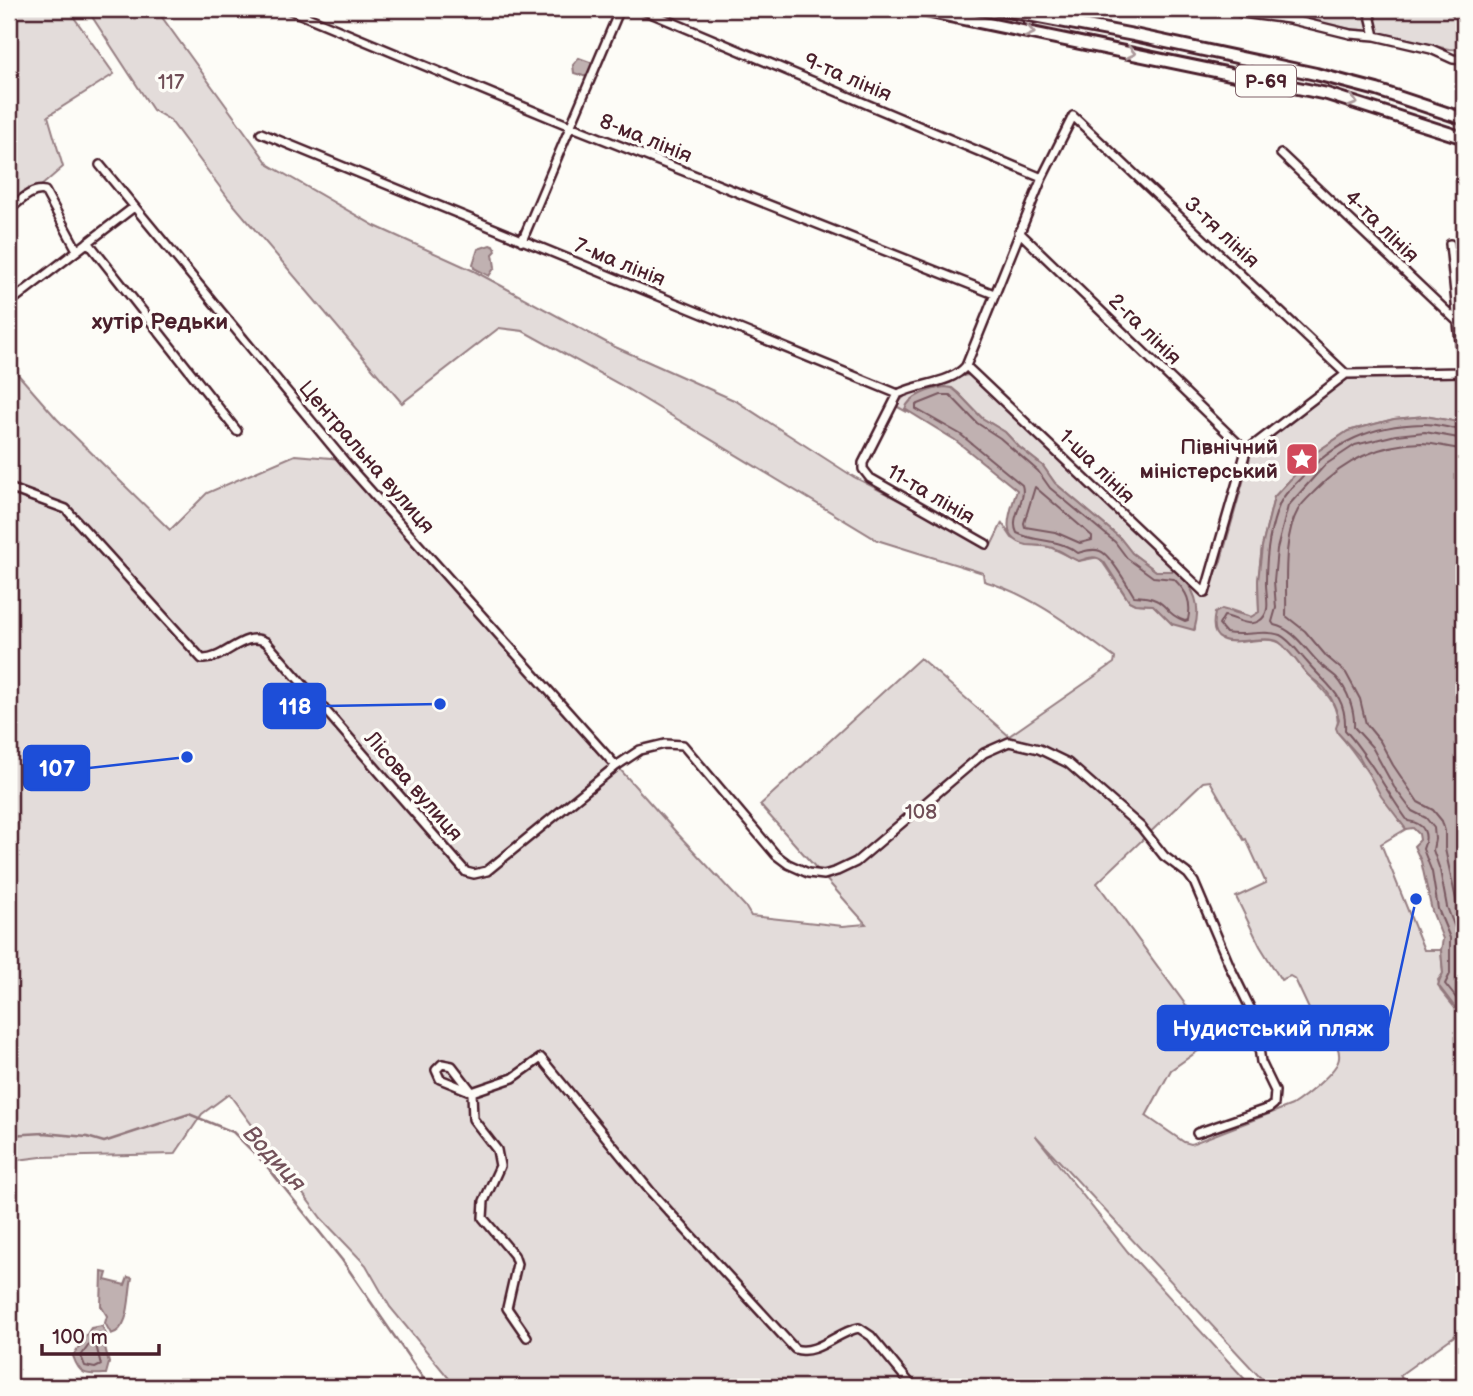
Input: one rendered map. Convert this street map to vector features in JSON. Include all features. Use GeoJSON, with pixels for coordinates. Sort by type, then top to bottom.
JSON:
{"type":"FeatureCollection","features":[{"type":"Feature","properties":{"kind":"main road","name":"Р-69"},"geometry":{"type":"LineString","coordinates":[[916,9],[1327,94],[1464,138]]}},
{"type":"Feature","properties":{"kind":"main road","name":"Р-69"},"geometry":{"type":"LineString","coordinates":[[997,9],[1316,74],[1377,90],[1464,119]]}},
{"type":"Feature","properties":{"kind":"street","name":"8-ма лінія"},"geometry":{"type":"LineString","coordinates":[[288,9],[570,126],[994,293]]}},
{"type":"Feature","properties":{"kind":"street"},"geometry":{"type":"LineString","coordinates":[[522,241],[620,9]]}},
{"type":"Feature","properties":{"kind":"street","name":"9-та лінія"},"geometry":{"type":"LineString","coordinates":[[640,9],[1042,178]]}},
{"type":"Feature","properties":{"kind":"street"},"geometry":{"type":"LineString","coordinates":[[1233,9],[1350,34],[1375,36],[1464,60]]}},
{"type":"Feature","properties":{"kind":"street"},"geometry":{"type":"LineString","coordinates":[[1365,9],[1370,15],[1375,36]]}},
{"type":"Feature","properties":{"kind":"street","name":"3-тя лінія"},"geometry":{"type":"LineString","coordinates":[[1042,178],[1073,116],[1346,374]]}},
{"type":"Feature","properties":{"kind":"street","name":"7-ма лінія"},"geometry":{"type":"LineString","coordinates":[[261,133],[898,394]]}},
{"type":"Feature","properties":{"kind":"street","name":"4-та лінія"},"geometry":{"type":"LineString","coordinates":[[1281,154],[1460,324]]}},
{"type":"Feature","properties":{"kind":"street","name":"Центральна вулиця"},"geometry":{"type":"LineString","coordinates":[[100,165],[351,469],[616,766]]}},
{"type":"Feature","properties":{"kind":"street"},"geometry":{"type":"LineString","coordinates":[[898,394],[911,387],[959,374],[966,366],[1042,178]]}},
{"type":"Feature","properties":{"kind":"street"},"geometry":{"type":"LineString","coordinates":[[9,210],[29,193],[45,191],[77,250]]}},
{"type":"Feature","properties":{"kind":"street"},"geometry":{"type":"LineString","coordinates":[[9,303],[134,207]]}},
{"type":"Feature","properties":{"kind":"street","name":"2-га лінія"},"geometry":{"type":"LineString","coordinates":[[1019,232],[1246,451]]}},
{"type":"Feature","properties":{"kind":"street"},"geometry":{"type":"LineString","coordinates":[[88,242],[237,431]]}},
{"type":"Feature","properties":{"kind":"street"},"geometry":{"type":"LineString","coordinates":[[1246,451],[1346,374],[1464,372],[1450,244]]}},
{"type":"Feature","properties":{"kind":"street","name":"1-ша лінія"},"geometry":{"type":"LineString","coordinates":[[966,366],[1205,593],[1246,451]]}},
{"type":"Feature","properties":{"kind":"street","name":"11-та лінія"},"geometry":{"type":"LineString","coordinates":[[898,394],[863,463],[863,469],[870,478],[986,544]]}},
{"type":"Feature","properties":{"kind":"street","name":"Лісова вулиця"},"geometry":{"type":"LineString","coordinates":[[9,488],[66,509],[202,659],[213,659],[246,640],[261,639],[266,642],[466,872],[474,874],[487,871],[616,766]]}},
{"type":"Feature","properties":{"kind":"street"},"geometry":{"type":"LineString","coordinates":[[616,766],[640,750],[665,744],[682,745],[766,845],[788,864],[808,873],[824,875],[856,862],[984,753],[1009,742],[1039,749],[1068,764],[1141,827],[1164,856],[1181,867],[1194,882],[1231,969],[1258,1022],[1261,1062],[1275,1091],[1274,1104],[1197,1133]]}},
{"type":"Feature","properties":{"kind":"street"},"geometry":{"type":"LineString","coordinates":[[527,1337],[507,1308],[517,1264],[514,1255],[483,1218],[484,1201],[500,1166],[497,1150],[473,1119],[472,1092],[452,1066],[442,1064],[436,1070],[440,1079],[472,1092],[513,1078],[541,1058],[651,1192],[795,1349],[808,1351],[846,1331],[859,1328],[871,1336],[913,1387]]}},
{"type":"Feature","properties":{"kind":"green space","name":"117"},"geometry":{"type":"Polygon","coordinates":[[[9,9],[68,9],[114,74],[48,116],[63,167],[9,214],[9,9]]]}},
{"type":"Feature","properties":{"kind":"green space","name":"108"},"geometry":{"type":"Polygon","coordinates":[[[87,9],[156,9],[269,165],[375,226],[474,271],[613,346],[736,401],[854,477],[990,548],[1002,523],[1012,538],[1025,544],[1050,547],[1079,561],[1099,557],[1129,601],[1153,605],[1167,617],[1195,629],[1195,600],[1181,576],[1206,594],[1220,564],[1252,450],[1348,378],[1464,373],[1464,423],[1425,416],[1394,419],[1348,431],[1315,453],[1274,497],[1262,547],[1258,581],[1259,612],[1251,617],[1231,610],[1241,642],[1266,640],[1280,643],[1328,696],[1336,711],[1338,733],[1406,829],[1381,844],[1424,950],[1441,950],[1443,974],[1438,980],[1441,991],[1464,1019],[1464,1329],[1400,1375],[1406,1387],[1269,1387],[1035,1135],[1128,1252],[1252,1387],[456,1387],[390,1307],[366,1265],[321,1218],[229,1094],[202,1114],[175,1154],[41,1157],[9,1161],[9,364],[57,419],[170,530],[207,493],[295,455],[343,459],[745,906],[751,916],[843,926],[866,924],[760,805],[920,658],[1009,736],[1114,663],[1115,658],[1036,604],[984,581],[983,573],[877,540],[619,384],[523,331],[499,328],[402,403],[228,198],[170,120],[153,110],[87,9]],[[1210,781],[1203,782],[1097,883],[1212,1041],[1171,1070],[1146,1116],[1191,1144],[1292,1105],[1327,1077],[1339,1058],[1334,1042],[1330,1038],[1323,1039],[1295,979],[1290,976],[1281,980],[1260,946],[1236,897],[1266,883],[1246,839],[1244,840],[1210,781]]]}},
{"type":"Feature","properties":{"kind":"green space"},"geometry":{"type":"Polygon","coordinates":[[[1252,9],[1464,9],[1464,50],[1449,49],[1252,9]]]}},
{"type":"Feature","properties":{"kind":"green space"},"geometry":{"type":"Polygon","coordinates":[[[967,375],[973,376],[1176,571],[1156,571],[1132,553],[1120,538],[1055,483],[1043,466],[1005,432],[982,418],[958,393],[939,388],[918,395],[905,409],[907,412],[896,406],[902,398],[918,388],[967,375]]]}},
{"type":"Feature","properties":{"kind":"water"},"geometry":{"type":"Polygon","coordinates":[[[579,58],[593,63],[587,77],[574,73],[573,65],[579,58]]]}},
{"type":"Feature","properties":{"kind":"water"},"geometry":{"type":"Polygon","coordinates":[[[490,245],[495,247],[496,251],[493,254],[495,267],[489,276],[474,268],[473,264],[478,249],[490,245]]]}},
{"type":"Feature","properties":{"kind":"water"},"geometry":{"type":"Polygon","coordinates":[[[945,387],[952,388],[982,418],[1005,432],[1043,466],[1055,483],[1120,538],[1132,553],[1156,571],[1176,571],[1188,584],[1195,598],[1197,613],[1194,630],[1172,624],[1153,605],[1129,601],[1104,562],[1098,558],[1079,561],[1053,548],[1027,545],[1012,536],[1008,522],[1017,490],[955,440],[905,409],[916,396],[945,387]]]}},
{"type":"Feature","properties":{"kind":"water"},"geometry":{"type":"Polygon","coordinates":[[[1425,416],[1464,423],[1464,1019],[1438,985],[1443,973],[1443,939],[1432,911],[1421,861],[1414,846],[1420,840],[1419,834],[1413,828],[1406,829],[1381,796],[1359,756],[1338,733],[1336,728],[1339,719],[1327,692],[1283,646],[1270,640],[1225,640],[1217,636],[1214,628],[1215,613],[1222,609],[1251,617],[1259,612],[1258,581],[1262,547],[1274,497],[1315,453],[1348,431],[1394,419],[1425,416]]]}},
{"type":"Feature","properties":{"kind":"water"},"geometry":{"type":"Polygon","coordinates":[[[102,1272],[107,1273],[105,1280],[125,1285],[128,1277],[132,1278],[125,1319],[122,1326],[111,1334],[105,1323],[107,1316],[101,1306],[102,1272]]]}},
{"type":"Feature","properties":{"kind":"water"},"geometry":{"type":"Polygon","coordinates":[[[102,1326],[107,1336],[104,1343],[109,1363],[106,1374],[85,1373],[78,1367],[73,1356],[91,1328],[102,1326]]]}},
{"type":"Feature","properties":{"kind":"waterway","name":"Водиця"},"geometry":{"type":"LineString","coordinates":[[9,1135],[44,1133],[87,1137],[104,1142],[189,1114],[233,1132],[265,1164],[342,1260],[423,1378],[436,1387]]}},
{"type":"Feature","properties":{"kind":"place","name":"Північний міністерський"},"geometry":{"type":"Point","coordinates":[1302,459]}},
{"type":"Feature","properties":{"kind":"place","name":"118"},"geometry":{"type":"Point","coordinates":[440,704]}},
{"type":"Feature","properties":{"kind":"place","name":"107"},"geometry":{"type":"Point","coordinates":[187,757]}},
{"type":"Feature","properties":{"kind":"place","name":"Нудистський пляж"},"geometry":{"type":"Point","coordinates":[1416,899]}},
{"type":"Feature","properties":{"kind":"district","name":"хутір Редьки"},"geometry":{"type":"Point","coordinates":[160,321]}}]}
